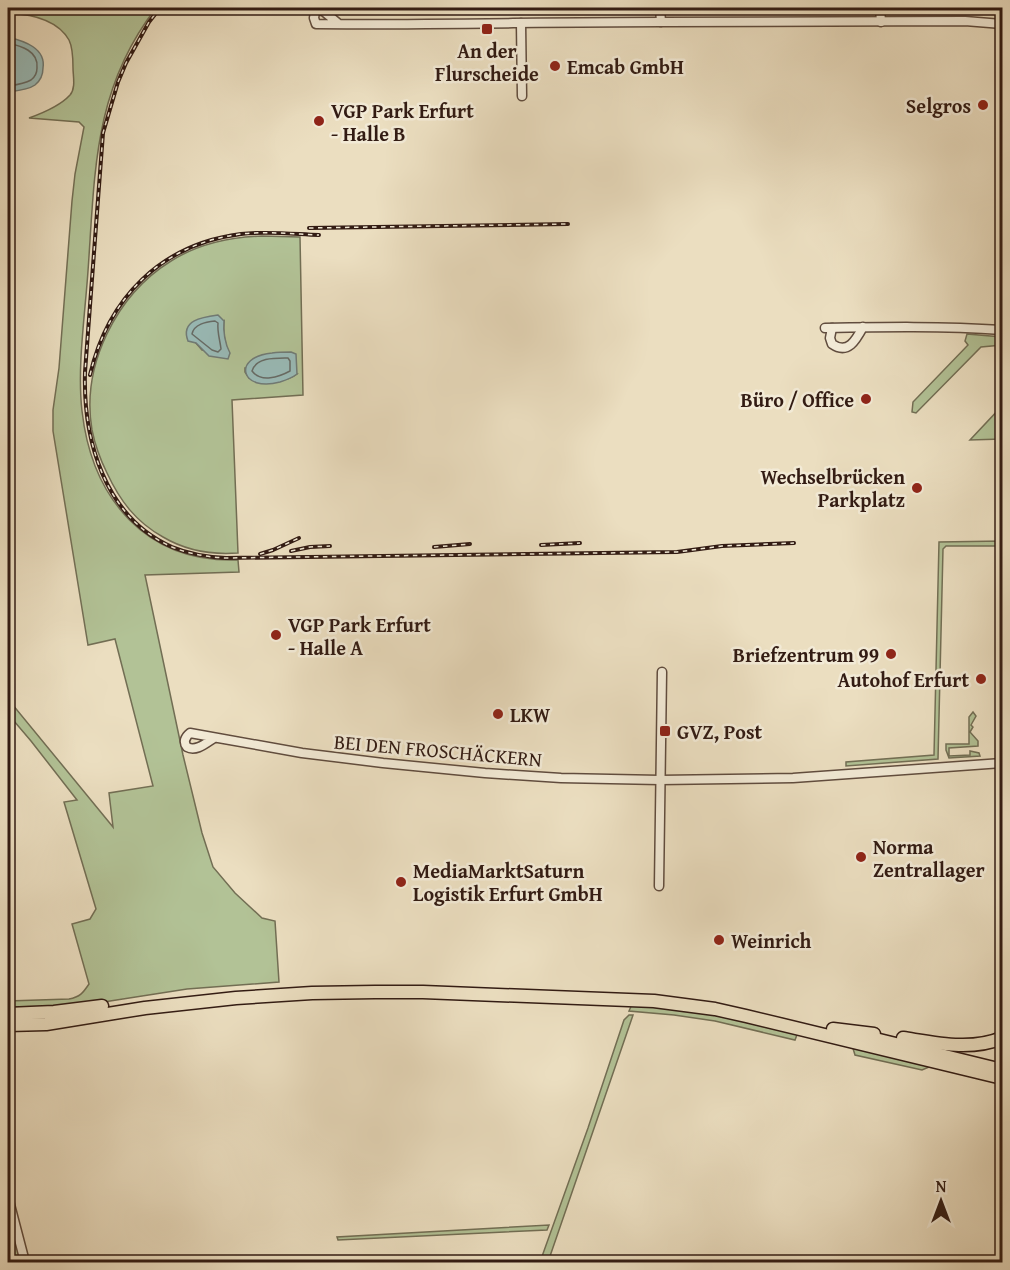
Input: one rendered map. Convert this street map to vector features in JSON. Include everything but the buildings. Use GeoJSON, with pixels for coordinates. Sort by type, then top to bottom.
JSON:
{"type":"FeatureCollection","features":[{"type":"Feature","properties":{"kind":"highway"},"geometry":{"type":"LineString","coordinates":[[8,1025],[46,1024],[88,1013],[171,997],[248,989],[361,984],[619,991],[682,996],[728,1003],[1002,1070]]}},
{"type":"Feature","properties":{"kind":"highway"},"geometry":{"type":"LineString","coordinates":[[8,1014],[88,1013],[312,993],[423,992],[654,1001],[746,1016],[1002,1078]]}},
{"type":"Feature","properties":{"kind":"highway"},"geometry":{"type":"LineString","coordinates":[[833,1029],[957,1045],[977,1044],[1002,1038]]}},
{"type":"Feature","properties":{"kind":"street"},"geometry":{"type":"LineString","coordinates":[[660,8],[661,22]]}},
{"type":"Feature","properties":{"kind":"street"},"geometry":{"type":"LineString","coordinates":[[880,8],[881,22]]}},
{"type":"Feature","properties":{"kind":"street"},"geometry":{"type":"LineString","coordinates":[[339,24],[965,21],[1002,24]]}},
{"type":"Feature","properties":{"kind":"street"},"geometry":{"type":"LineString","coordinates":[[521,23],[522,96]]}},
{"type":"Feature","properties":{"kind":"street"},"geometry":{"type":"LineString","coordinates":[[863,327],[856,340],[848,347],[837,348],[832,344],[829,328],[863,327],[965,327],[1002,330]]}},
{"type":"Feature","properties":{"kind":"street"},"geometry":{"type":"LineString","coordinates":[[659,886],[662,672]]}},
{"type":"Feature","properties":{"kind":"street","name":"BEI DEN FROSCHÄCKERN"},"geometry":{"type":"LineString","coordinates":[[214,738],[302,753],[484,773],[560,778],[660,780],[793,778],[1002,763]]}},
{"type":"Feature","properties":{"kind":"street"},"geometry":{"type":"LineString","coordinates":[[8,1197],[26,1263]]}},
{"type":"Feature","properties":{"kind":"green space"},"geometry":{"type":"Polygon","coordinates":[[[8,8],[156,8],[135,39],[120,69],[101,133],[96,166],[82,341],[80,377],[82,411],[88,443],[98,472],[111,498],[129,520],[151,537],[176,550],[205,558],[238,560],[239,572],[145,575],[183,755],[202,833],[213,867],[235,893],[262,918],[275,921],[279,982],[187,989],[78,1006],[8,1007],[8,1001],[69,999],[83,992],[89,984],[72,924],[90,919],[96,909],[64,802],[77,800],[8,714],[8,699],[113,827],[109,793],[153,786],[115,639],[88,645],[53,431],[72,201],[84,127],[79,122],[29,118],[56,106],[72,92],[74,82],[72,50],[69,40],[58,27],[34,16],[8,13],[8,8]]]}},
{"type":"Feature","properties":{"kind":"green space"},"geometry":{"type":"Polygon","coordinates":[[[250,237],[300,237],[303,395],[232,400],[238,553],[209,552],[180,545],[163,537],[137,518],[123,502],[104,468],[92,430],[90,406],[92,381],[107,334],[119,313],[151,275],[192,250],[215,242],[250,237]],[[224,321],[196,343],[202,350],[229,353],[226,346],[224,321]],[[245,368],[249,378],[268,381],[286,380],[297,374],[245,368]]]}},
{"type":"Feature","properties":{"kind":"green space"},"geometry":{"type":"Polygon","coordinates":[[[967,334],[1002,337],[1002,345],[981,347],[916,413],[912,412],[913,402],[968,345],[965,341],[967,334]]]}},
{"type":"Feature","properties":{"kind":"green space"},"geometry":{"type":"Polygon","coordinates":[[[1002,406],[1002,439],[970,440],[1002,406]]]}},
{"type":"Feature","properties":{"kind":"green space"},"geometry":{"type":"Polygon","coordinates":[[[1002,541],[1002,546],[946,546],[943,549],[938,759],[846,766],[846,762],[934,755],[939,542],[1002,541]]]}},
{"type":"Feature","properties":{"kind":"green space"},"geometry":{"type":"Polygon","coordinates":[[[973,712],[976,716],[970,732],[978,741],[978,746],[949,748],[949,756],[970,755],[970,751],[979,753],[980,756],[949,758],[946,744],[969,744],[969,717],[973,712]]]}},
{"type":"Feature","properties":{"kind":"green space"},"geometry":{"type":"Polygon","coordinates":[[[632,1004],[676,1007],[798,1032],[795,1040],[715,1021],[629,1011],[632,1004]]]}},
{"type":"Feature","properties":{"kind":"green space"},"geometry":{"type":"Polygon","coordinates":[[[629,1015],[633,1015],[548,1262],[540,1262],[624,1020],[629,1015]]]}},
{"type":"Feature","properties":{"kind":"green space"},"geometry":{"type":"Polygon","coordinates":[[[852,1045],[934,1065],[922,1070],[855,1055],[852,1045]]]}},
{"type":"Feature","properties":{"kind":"green space"},"geometry":{"type":"Polygon","coordinates":[[[8,1212],[21,1262],[8,1262],[8,1212]]]}},
{"type":"Feature","properties":{"kind":"green space"},"geometry":{"type":"Polygon","coordinates":[[[549,1225],[547,1230],[338,1240],[337,1237],[549,1225]]]}},
{"type":"Feature","properties":{"kind":"water"},"geometry":{"type":"Polygon","coordinates":[[[8,37],[27,43],[41,55],[43,61],[41,77],[32,87],[8,92],[8,37]]]}},
{"type":"Feature","properties":{"kind":"water"},"geometry":{"type":"Polygon","coordinates":[[[218,315],[224,321],[225,337],[230,353],[228,359],[209,356],[196,343],[188,341],[186,334],[187,328],[194,321],[218,315]]]}},
{"type":"Feature","properties":{"kind":"water"},"geometry":{"type":"Polygon","coordinates":[[[291,352],[296,354],[297,374],[291,378],[267,384],[257,383],[246,373],[246,367],[250,361],[259,356],[291,352]]]}},
{"type":"Feature","properties":{"kind":"railway"},"geometry":{"type":"LineString","coordinates":[[160,8],[149,22],[126,63],[103,133],[85,372],[88,423],[102,473],[114,496],[129,516],[149,534],[185,552],[226,558],[677,552],[722,546],[794,543]]}},
{"type":"Feature","properties":{"kind":"railway"},"geometry":{"type":"LineString","coordinates":[[309,228],[568,224]]}},
{"type":"Feature","properties":{"kind":"railway"},"geometry":{"type":"LineString","coordinates":[[90,375],[98,347],[110,322],[142,279],[163,263],[186,249],[212,240],[241,234],[319,235]]}},
{"type":"Feature","properties":{"kind":"railway"},"geometry":{"type":"LineString","coordinates":[[260,554],[299,538]]}},
{"type":"Feature","properties":{"kind":"railway"},"geometry":{"type":"LineString","coordinates":[[541,545],[580,543]]}},
{"type":"Feature","properties":{"kind":"railway"},"geometry":{"type":"LineString","coordinates":[[434,547],[470,544]]}},
{"type":"Feature","properties":{"kind":"railway"},"geometry":{"type":"LineString","coordinates":[[291,551],[330,546]]}},
{"type":"Feature","properties":{"kind":"place","name":"An der Flurscheide"},"geometry":{"type":"Point","coordinates":[487,29]}},
{"type":"Feature","properties":{"kind":"place","name":"Emcab GmbH"},"geometry":{"type":"Point","coordinates":[555,66]}},
{"type":"Feature","properties":{"kind":"place","name":"Selgros"},"geometry":{"type":"Point","coordinates":[983,105]}},
{"type":"Feature","properties":{"kind":"place","name":"VGP Park Erfurt - Halle B"},"geometry":{"type":"Point","coordinates":[319,121]}},
{"type":"Feature","properties":{"kind":"place","name":"Büro / Office"},"geometry":{"type":"Point","coordinates":[866,399]}},
{"type":"Feature","properties":{"kind":"place","name":"Wechselbrücken Parkplatz"},"geometry":{"type":"Point","coordinates":[917,488]}},
{"type":"Feature","properties":{"kind":"place","name":"VGP Park Erfurt - Halle A"},"geometry":{"type":"Point","coordinates":[276,635]}},
{"type":"Feature","properties":{"kind":"place","name":"Briefzentrum 99"},"geometry":{"type":"Point","coordinates":[891,654]}},
{"type":"Feature","properties":{"kind":"place","name":"Autohof Erfurt"},"geometry":{"type":"Point","coordinates":[981,679]}},
{"type":"Feature","properties":{"kind":"place","name":"LKW"},"geometry":{"type":"Point","coordinates":[498,714]}},
{"type":"Feature","properties":{"kind":"place","name":"GVZ, Post"},"geometry":{"type":"Point","coordinates":[665,731]}},
{"type":"Feature","properties":{"kind":"place","name":"Norma Zentrallager"},"geometry":{"type":"Point","coordinates":[861,857]}},
{"type":"Feature","properties":{"kind":"place","name":"MediaMarktSaturn Logistik Erfurt GmbH"},"geometry":{"type":"Point","coordinates":[401,882]}},
{"type":"Feature","properties":{"kind":"place","name":"Weinrich"},"geometry":{"type":"Point","coordinates":[719,940]}}]}
